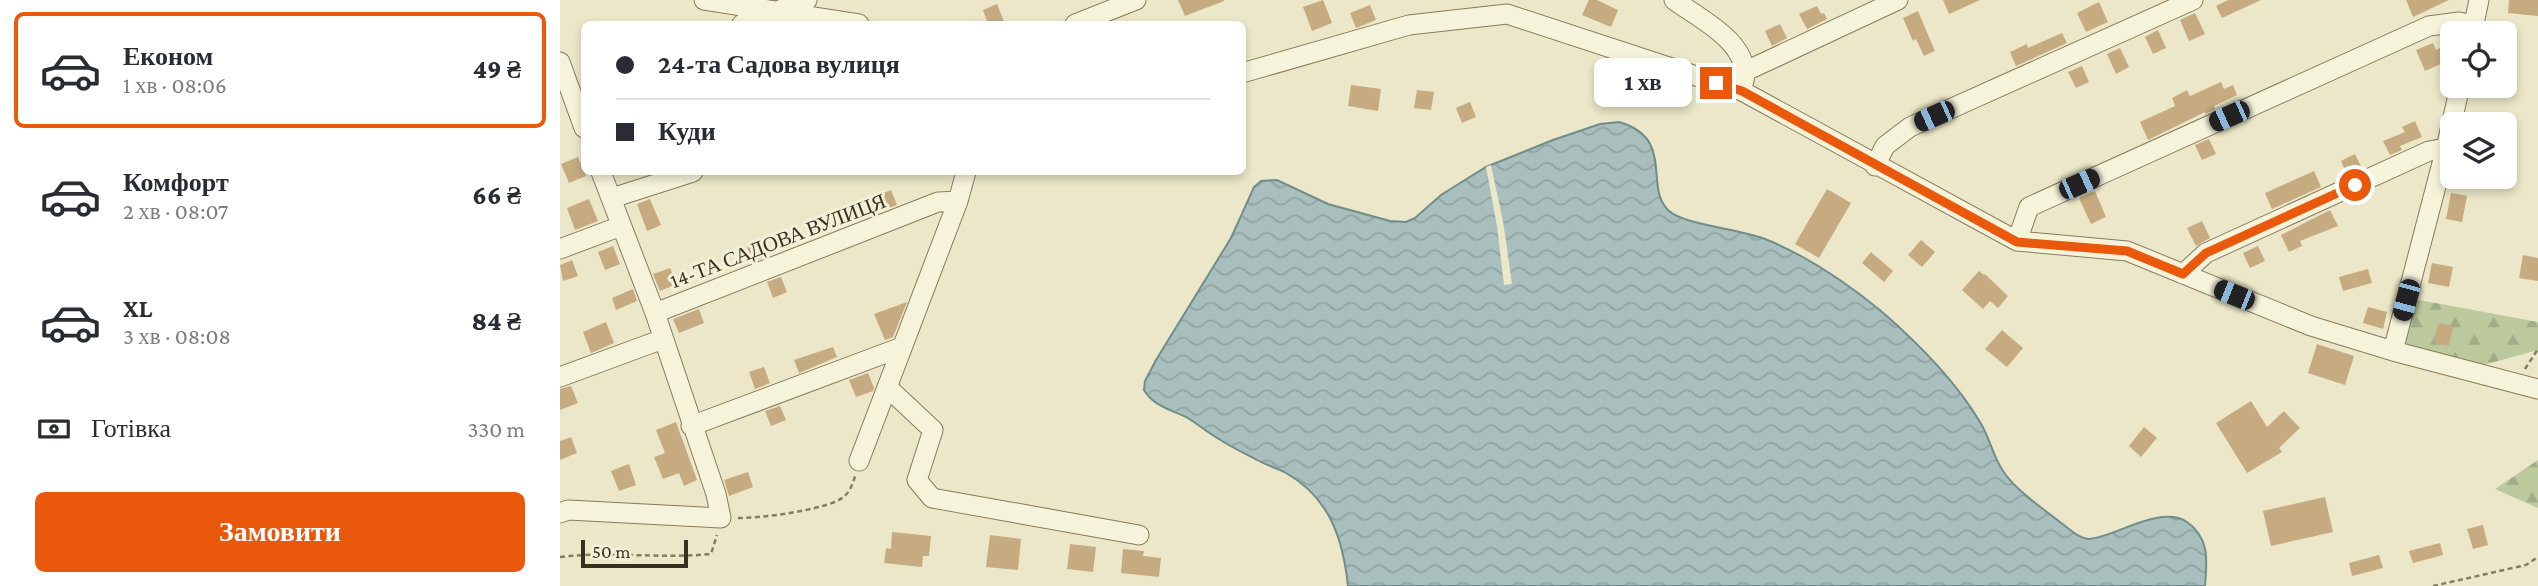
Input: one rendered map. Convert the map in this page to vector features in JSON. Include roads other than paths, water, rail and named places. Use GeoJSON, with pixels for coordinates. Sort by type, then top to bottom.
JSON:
{"type":"FeatureCollection","features":[{"type":"Feature","properties":{"kind":"street"},"geometry":{"type":"LineString","coordinates":[[704,0],[838,21]]}},
{"type":"Feature","properties":{"kind":"street"},"geometry":{"type":"LineString","coordinates":[[750,21],[807,0]]}},
{"type":"Feature","properties":{"kind":"street"},"geometry":{"type":"LineString","coordinates":[[1082,21],[1136,0]]}},
{"type":"Feature","properties":{"kind":"street"},"geometry":{"type":"LineString","coordinates":[[1674,0],[1732,42],[1746,71],[1742,91]]}},
{"type":"Feature","properties":{"kind":"street"},"geometry":{"type":"LineString","coordinates":[[1746,71],[1898,0]]}},
{"type":"Feature","properties":{"kind":"street"},"geometry":{"type":"LineString","coordinates":[[1875,166],[1885,146],[1910,127],[2193,0]]}},
{"type":"Feature","properties":{"kind":"street"},"geometry":{"type":"LineString","coordinates":[[2475,21],[2479,0]]}},
{"type":"Feature","properties":{"kind":"street"},"geometry":{"type":"LineString","coordinates":[[1246,72],[1409,25],[1507,14],[1742,91],[2017,242],[2127,251],[2311,326],[2393,351],[2538,389]]}},
{"type":"Feature","properties":{"kind":"street"},"geometry":{"type":"LineString","coordinates":[[2017,242],[2029,207],[2429,26],[2440,25]]}},
{"type":"Feature","properties":{"kind":"street"},"geometry":{"type":"LineString","coordinates":[[560,62],[577,86],[574,120]]}},
{"type":"Feature","properties":{"kind":"street"},"geometry":{"type":"LineString","coordinates":[[2183,274],[2206,253],[2430,151],[2440,149]]}},
{"type":"Feature","properties":{"kind":"street"},"geometry":{"type":"LineString","coordinates":[[2393,351],[2440,171]]}},
{"type":"Feature","properties":{"kind":"street"},"geometry":{"type":"LineString","coordinates":[[560,513],[568,510],[721,518],[716,494],[654,313],[602,175]]}},
{"type":"Feature","properties":{"kind":"street"},"geometry":{"type":"LineString","coordinates":[[612,198],[684,175]]}},
{"type":"Feature","properties":{"kind":"street"},"geometry":{"type":"LineString","coordinates":[[859,461],[958,201],[965,175]]}},
{"type":"Feature","properties":{"kind":"street","name":"14-ТА САДОВА ВУЛИЦЯ"},"geometry":{"type":"LineString","coordinates":[[654,313],[938,202],[958,201]]}},
{"type":"Feature","properties":{"kind":"street"},"geometry":{"type":"LineString","coordinates":[[560,249],[621,226]]}},
{"type":"Feature","properties":{"kind":"street"},"geometry":{"type":"LineString","coordinates":[[560,377],[663,339]]}},
{"type":"Feature","properties":{"kind":"street"},"geometry":{"type":"LineString","coordinates":[[691,426],[902,347]]}},
{"type":"Feature","properties":{"kind":"street"},"geometry":{"type":"LineString","coordinates":[[887,387],[933,430],[917,480],[932,498],[1139,535]]}},
{"type":"Feature","properties":{"kind":"water"},"geometry":{"type":"Polygon","coordinates":[[[1619,122],[1636,129],[1647,139],[1656,164],[1658,190],[1669,211],[1687,220],[1755,236],[1780,246],[1840,281],[1895,323],[1959,391],[1983,428],[2005,474],[2035,503],[2076,534],[2088,539],[2159,518],[2179,518],[2200,535],[2206,559],[2205,586],[1348,586],[1338,536],[1324,507],[1314,495],[1286,473],[1260,462],[1188,418],[1158,404],[1144,390],[1145,381],[1156,360],[1231,238],[1254,187],[1261,181],[1277,180],[1328,204],[1390,221],[1406,222],[1415,218],[1441,195],[1486,167],[1600,124],[1619,122]]]}}]}
